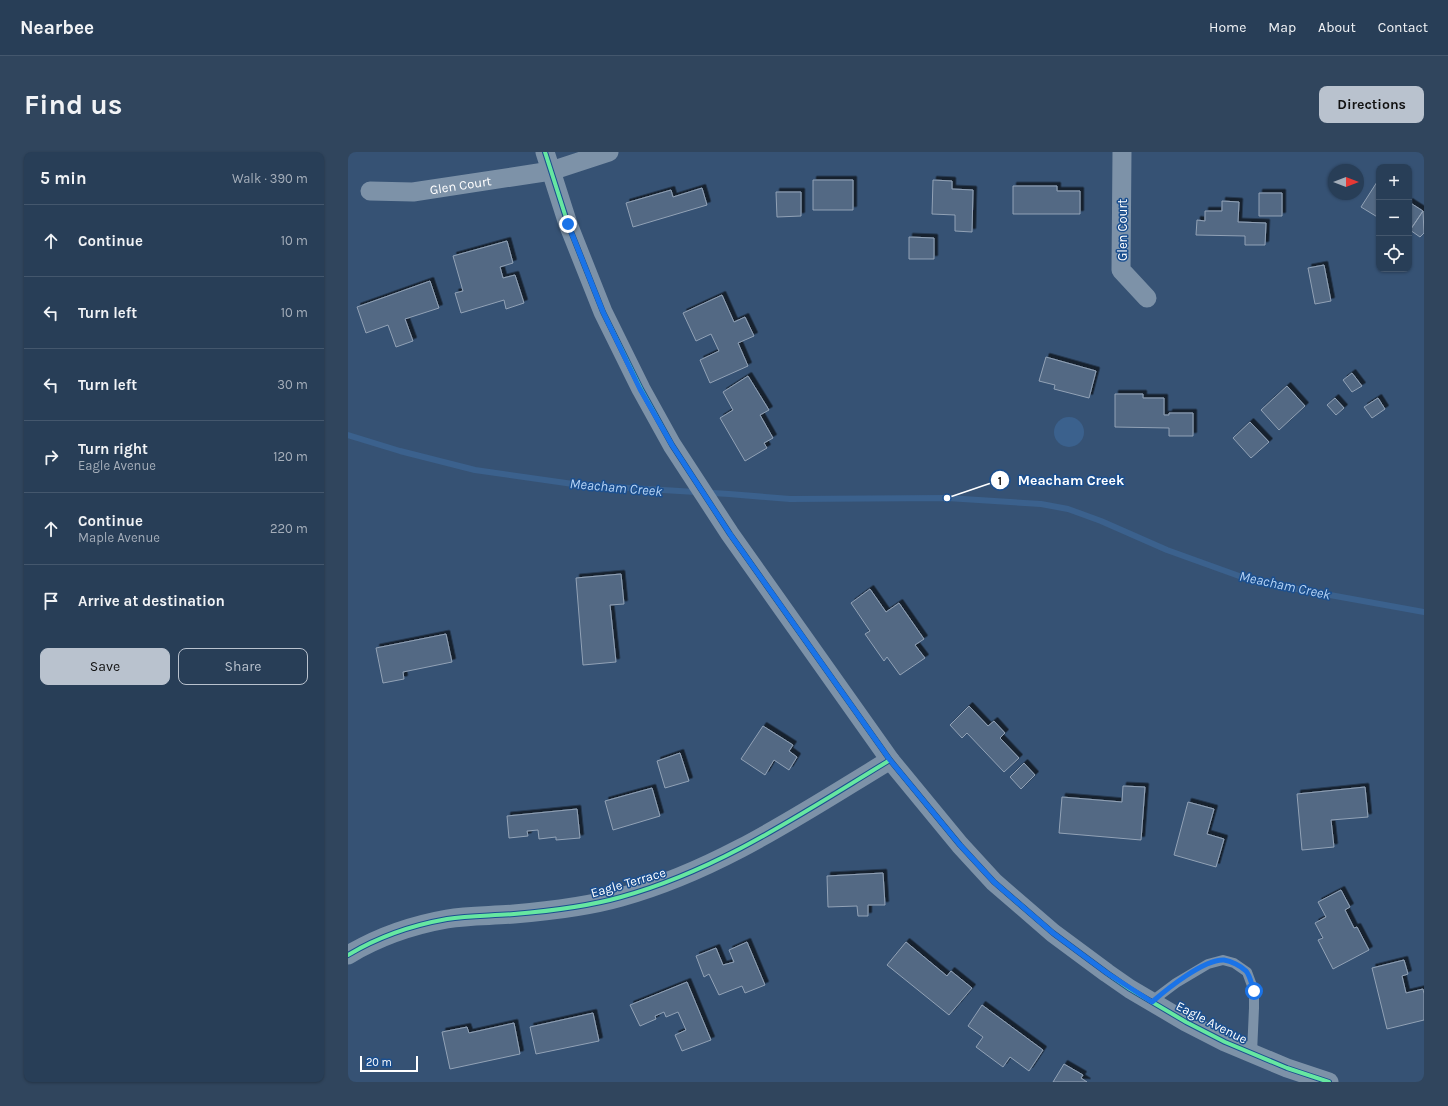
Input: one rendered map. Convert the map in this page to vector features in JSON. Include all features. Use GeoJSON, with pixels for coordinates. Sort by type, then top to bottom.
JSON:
{"type":"FeatureCollection","features":[{"type":"Feature","properties":{"kind":"street","name":"Eagle Avenue"},"geometry":{"type":"LineString","coordinates":[[545,152],[568,224],[603,312],[640,389],[672,445],[719,516],[890,760],[960,845],[994,882],[1053,933],[1107,973],[1152,1002],[1225,1042],[1287,1068],[1329,1082]]}},
{"type":"Feature","properties":{"kind":"street","name":"Glen Court"},"geometry":{"type":"LineString","coordinates":[[370,191],[413,192],[551,171],[609,152]]}},
{"type":"Feature","properties":{"kind":"street","name":"Glen Court"},"geometry":{"type":"LineString","coordinates":[[1122,152],[1121,270],[1147,298]]}},
{"type":"Feature","properties":{"kind":"street","name":"Eagle Terrace"},"geometry":{"type":"LineString","coordinates":[[348,955],[389,935],[436,921],[463,917],[567,909],[621,897],[670,881],[748,845],[890,760]]}},
{"type":"Feature","properties":{"kind":"lane"},"geometry":{"type":"LineString","coordinates":[[1152,1002],[1176,983],[1208,964],[1223,960],[1234,963],[1247,972],[1254,991],[1252,1053]]}},
{"type":"Feature","properties":{"kind":"water"},"geometry":{"type":"Polygon","coordinates":[[[1069,417],[1080,421],[1084,432],[1080,443],[1069,447],[1058,443],[1054,432],[1058,421],[1069,417]]]}},
{"type":"Feature","properties":{"kind":"building"},"geometry":{"type":"Polygon","coordinates":[[[813,180],[853,180],[853,210],[813,210],[813,180]]]}},
{"type":"Feature","properties":{"kind":"building"},"geometry":{"type":"Polygon","coordinates":[[[933,180],[952,181],[952,189],[973,190],[972,232],[955,231],[955,215],[932,214],[933,180]]]}},
{"type":"Feature","properties":{"kind":"building"},"geometry":{"type":"Polygon","coordinates":[[[1376,184],[1376,216],[1361,207],[1376,184]]]}},
{"type":"Feature","properties":{"kind":"building"},"geometry":{"type":"Polygon","coordinates":[[[1013,186],[1057,186],[1057,191],[1080,191],[1080,214],[1013,214],[1013,186]]]}},
{"type":"Feature","properties":{"kind":"building"},"geometry":{"type":"Polygon","coordinates":[[[702,188],[707,205],[633,227],[626,203],[671,190],[673,197],[702,188]]]}},
{"type":"Feature","properties":{"kind":"building"},"geometry":{"type":"Polygon","coordinates":[[[776,192],[801,192],[801,216],[777,217],[776,192]]]}},
{"type":"Feature","properties":{"kind":"building"},"geometry":{"type":"Polygon","coordinates":[[[1259,193],[1282,193],[1282,216],[1259,216],[1259,193]]]}},
{"type":"Feature","properties":{"kind":"building"},"geometry":{"type":"Polygon","coordinates":[[[1222,201],[1239,202],[1238,222],[1266,223],[1265,245],[1245,245],[1245,236],[1196,235],[1197,220],[1205,221],[1205,211],[1222,211],[1222,201]]]}},
{"type":"Feature","properties":{"kind":"building"},"geometry":{"type":"Polygon","coordinates":[[[1412,204],[1423,211],[1412,228],[1412,204]]]}},
{"type":"Feature","properties":{"kind":"building"},"geometry":{"type":"Polygon","coordinates":[[[1423,211],[1424,233],[1420,237],[1412,231],[1412,227],[1423,211]]]}},
{"type":"Feature","properties":{"kind":"building"},"geometry":{"type":"Polygon","coordinates":[[[909,237],[934,238],[934,259],[909,259],[909,237]]]}},
{"type":"Feature","properties":{"kind":"building"},"geometry":{"type":"Polygon","coordinates":[[[507,241],[513,263],[500,267],[503,278],[515,275],[524,303],[506,309],[504,300],[461,313],[455,293],[463,291],[453,256],[507,241]]]}},
{"type":"Feature","properties":{"kind":"building"},"geometry":{"type":"Polygon","coordinates":[[[1324,265],[1331,301],[1315,304],[1308,268],[1324,265]]]}},
{"type":"Feature","properties":{"kind":"building"},"geometry":{"type":"Polygon","coordinates":[[[430,281],[439,308],[405,319],[413,341],[396,347],[388,325],[366,333],[357,307],[430,281]]]}},
{"type":"Feature","properties":{"kind":"building"},"geometry":{"type":"Polygon","coordinates":[[[722,295],[734,322],[745,317],[754,336],[738,343],[748,366],[710,383],[700,360],[719,351],[711,334],[696,341],[683,313],[722,295]]]}},
{"type":"Feature","properties":{"kind":"building"},"geometry":{"type":"Polygon","coordinates":[[[1046,357],[1096,371],[1089,398],[1054,389],[1055,385],[1039,381],[1046,357]]]}},
{"type":"Feature","properties":{"kind":"building"},"geometry":{"type":"Polygon","coordinates":[[[1352,373],[1362,386],[1352,392],[1343,380],[1352,373]]]}},
{"type":"Feature","properties":{"kind":"building"},"geometry":{"type":"Polygon","coordinates":[[[748,376],[769,410],[760,415],[773,438],[764,443],[767,448],[745,461],[720,418],[733,410],[723,392],[748,376]]]}},
{"type":"Feature","properties":{"kind":"building"},"geometry":{"type":"Polygon","coordinates":[[[1287,386],[1305,406],[1279,430],[1261,410],[1287,386]]]}},
{"type":"Feature","properties":{"kind":"building"},"geometry":{"type":"Polygon","coordinates":[[[1115,394],[1143,394],[1143,398],[1164,398],[1164,415],[1169,415],[1169,413],[1193,413],[1193,436],[1169,436],[1169,428],[1115,427],[1115,394]]]}},
{"type":"Feature","properties":{"kind":"building"},"geometry":{"type":"Polygon","coordinates":[[[1335,398],[1344,408],[1336,415],[1327,405],[1335,398]]]}},
{"type":"Feature","properties":{"kind":"building"},"geometry":{"type":"Polygon","coordinates":[[[1378,398],[1385,409],[1372,418],[1364,407],[1378,398]]]}},
{"type":"Feature","properties":{"kind":"building"},"geometry":{"type":"Polygon","coordinates":[[[1250,422],[1269,442],[1251,458],[1233,438],[1250,422]]]}},
{"type":"Feature","properties":{"kind":"building"},"geometry":{"type":"Polygon","coordinates":[[[621,574],[624,604],[610,605],[616,662],[583,665],[576,578],[621,574]]]}},
{"type":"Feature","properties":{"kind":"building"},"geometry":{"type":"Polygon","coordinates":[[[870,589],[886,612],[899,603],[924,639],[915,645],[925,658],[900,675],[887,657],[884,661],[865,634],[870,631],[851,603],[870,589]]]}},
{"type":"Feature","properties":{"kind":"building"},"geometry":{"type":"Polygon","coordinates":[[[446,634],[452,662],[403,672],[404,679],[383,683],[376,648],[446,634]]]}},
{"type":"Feature","properties":{"kind":"building"},"geometry":{"type":"Polygon","coordinates":[[[969,706],[988,726],[994,721],[1005,733],[1000,738],[1019,758],[1004,772],[967,733],[962,738],[950,725],[969,706]]]}},
{"type":"Feature","properties":{"kind":"building"},"geometry":{"type":"Polygon","coordinates":[[[763,726],[793,745],[789,751],[797,757],[789,770],[774,760],[765,775],[741,759],[763,726]]]}},
{"type":"Feature","properties":{"kind":"building"},"geometry":{"type":"Polygon","coordinates":[[[680,753],[689,781],[665,788],[657,761],[680,753]]]}},
{"type":"Feature","properties":{"kind":"building"},"geometry":{"type":"Polygon","coordinates":[[[1024,763],[1035,775],[1021,789],[1010,777],[1024,763]]]}},
{"type":"Feature","properties":{"kind":"building"},"geometry":{"type":"Polygon","coordinates":[[[1123,786],[1145,787],[1141,840],[1059,833],[1062,797],[1122,802],[1123,786]]]}},
{"type":"Feature","properties":{"kind":"building"},"geometry":{"type":"Polygon","coordinates":[[[1365,787],[1368,817],[1331,820],[1334,847],[1302,850],[1297,794],[1365,787]]]}},
{"type":"Feature","properties":{"kind":"building"},"geometry":{"type":"Polygon","coordinates":[[[652,788],[660,816],[613,830],[605,801],[652,788]]]}},
{"type":"Feature","properties":{"kind":"building"},"geometry":{"type":"Polygon","coordinates":[[[1188,802],[1214,809],[1207,834],[1224,839],[1216,867],[1174,855],[1188,802]]]}},
{"type":"Feature","properties":{"kind":"building"},"geometry":{"type":"Polygon","coordinates":[[[577,809],[580,838],[556,840],[556,837],[539,839],[538,830],[527,831],[528,836],[509,838],[507,816],[577,809]]]}},
{"type":"Feature","properties":{"kind":"building"},"geometry":{"type":"Polygon","coordinates":[[[883,873],[885,905],[868,905],[868,916],[858,916],[857,906],[828,907],[827,876],[883,873]]]}},
{"type":"Feature","properties":{"kind":"building"},"geometry":{"type":"Polygon","coordinates":[[[1341,890],[1350,907],[1345,910],[1354,928],[1357,927],[1369,950],[1333,969],[1318,940],[1323,938],[1315,923],[1326,917],[1318,902],[1341,890]]]}},
{"type":"Feature","properties":{"kind":"building"},"geometry":{"type":"Polygon","coordinates":[[[747,942],[765,985],[745,993],[742,986],[719,995],[709,974],[704,977],[696,956],[716,948],[723,965],[734,962],[729,950],[747,942]]]}},
{"type":"Feature","properties":{"kind":"building"},"geometry":{"type":"Polygon","coordinates":[[[906,942],[947,976],[951,971],[972,988],[949,1015],[887,965],[906,942]]]}},
{"type":"Feature","properties":{"kind":"building"},"geometry":{"type":"Polygon","coordinates":[[[1404,960],[1408,974],[1402,976],[1406,993],[1423,989],[1424,1020],[1387,1029],[1372,968],[1404,960]]]}},
{"type":"Feature","properties":{"kind":"building"},"geometry":{"type":"Polygon","coordinates":[[[687,982],[711,1040],[682,1051],[675,1035],[686,1030],[678,1012],[666,1017],[664,1012],[655,1016],[656,1019],[640,1026],[630,1005],[687,982]]]}},
{"type":"Feature","properties":{"kind":"building"},"geometry":{"type":"Polygon","coordinates":[[[982,1005],[1043,1050],[1029,1071],[1010,1057],[1003,1067],[976,1047],[983,1037],[968,1026],[982,1005]]]}},
{"type":"Feature","properties":{"kind":"building"},"geometry":{"type":"Polygon","coordinates":[[[593,1013],[599,1041],[536,1054],[530,1027],[593,1013]]]}},
{"type":"Feature","properties":{"kind":"building"},"geometry":{"type":"Polygon","coordinates":[[[514,1023],[520,1054],[450,1069],[442,1032],[467,1027],[469,1033],[514,1023]]]}},
{"type":"Feature","properties":{"kind":"building"},"geometry":{"type":"Polygon","coordinates":[[[1064,1064],[1083,1075],[1081,1078],[1087,1082],[1053,1082],[1064,1064]]]}},
{"type":"Feature","properties":{"kind":"waterway","name":"Meacham Creek"},"geometry":{"type":"LineString","coordinates":[[348,435],[400,451],[475,470],[580,485],[790,499],[947,498],[1041,504],[1068,509],[1101,521],[1167,550],[1253,581],[1424,612]]}},
{"type":"Feature","properties":{"kind":"cycle path"},"geometry":{"type":"LineString","coordinates":[[545,152],[568,224],[603,312],[641,389],[672,445],[730,534],[890,760],[960,845],[994,882],[1053,933],[1130,989],[1186,1022],[1225,1042],[1287,1068],[1329,1082]]}},
{"type":"Feature","properties":{"kind":"cycle path"},"geometry":{"type":"LineString","coordinates":[[348,955],[384,937],[409,928],[447,919],[527,913],[581,906],[621,897],[657,885],[692,872],[760,838],[890,760]]}},
{"type":"Feature","properties":{"kind":"place","name":"Meacham Creek"},"geometry":{"type":"Point","coordinates":[947,498]}},
{"type":"Feature","properties":{"kind":"route"},"geometry":{"type":"LineString","coordinates":[[568,224],[603,312],[640,389],[672,445],[730,534],[890,760],[960,845],[994,882],[1053,933],[1107,973],[1152,1002],[1193,972],[1208,964],[1223,960],[1234,963],[1247,972],[1254,991]]}}]}
